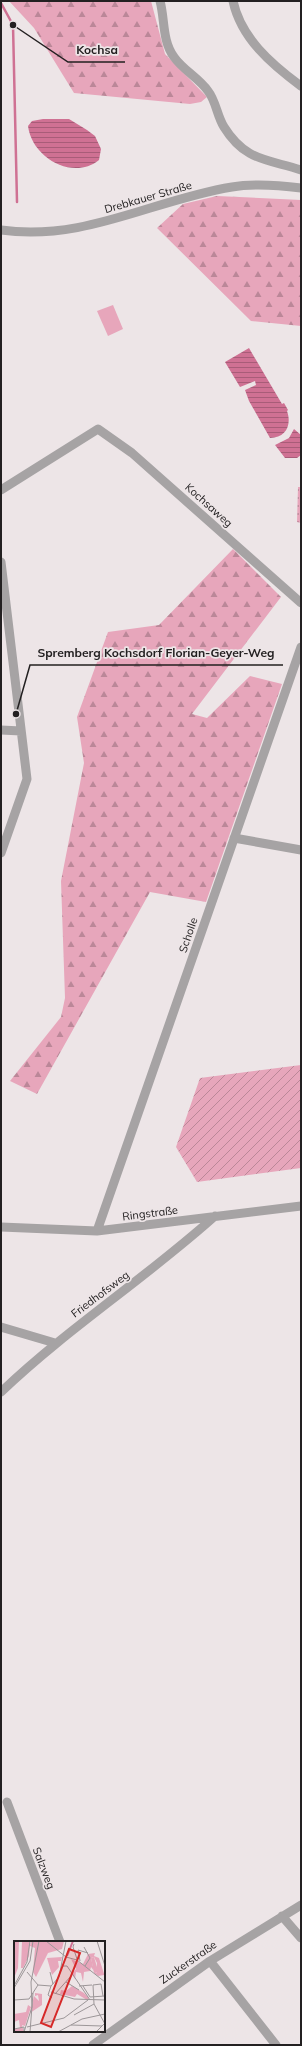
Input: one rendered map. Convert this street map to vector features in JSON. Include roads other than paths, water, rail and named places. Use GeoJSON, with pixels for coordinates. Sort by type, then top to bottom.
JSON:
{"type":"FeatureCollection","features":[{"type":"Feature","properties":{"kind":"street"},"geometry":{"type":"LineString","coordinates":[[160,1],[168,44],[173,56],[208,92],[223,126],[232,139],[246,151],[261,160],[301,170]]}},
{"type":"Feature","properties":{"kind":"street"},"geometry":{"type":"LineString","coordinates":[[233,1],[239,22],[246,35],[264,55],[301,86]]}},
{"type":"Feature","properties":{"kind":"street","name":"Drebkauer Straße"},"geometry":{"type":"LineString","coordinates":[[1,230],[26,234],[52,232],[94,225],[179,199],[232,187],[262,185],[301,188]]}},
{"type":"Feature","properties":{"kind":"street","name":"Kochsaweg"},"geometry":{"type":"LineString","coordinates":[[1,490],[98,429],[132,454],[301,603]]}},
{"type":"Feature","properties":{"kind":"street"},"geometry":{"type":"LineString","coordinates":[[1,562],[27,779],[1,853]]}},
{"type":"Feature","properties":{"kind":"street","name":"Scholle"},"geometry":{"type":"LineString","coordinates":[[97,1231],[301,647]]}},
{"type":"Feature","properties":{"kind":"street"},"geometry":{"type":"LineString","coordinates":[[1,730],[21,731]]}},
{"type":"Feature","properties":{"kind":"street"},"geometry":{"type":"LineString","coordinates":[[234,838],[301,850]]}},
{"type":"Feature","properties":{"kind":"street","name":"Ringstraße"},"geometry":{"type":"LineString","coordinates":[[1,1228],[97,1231],[301,1206]]}},
{"type":"Feature","properties":{"kind":"street","name":"Friedhofsweg"},"geometry":{"type":"LineString","coordinates":[[1,1392],[55,1343],[180,1248],[215,1216]]}},
{"type":"Feature","properties":{"kind":"street"},"geometry":{"type":"LineString","coordinates":[[1,1327],[55,1343]]}},
{"type":"Feature","properties":{"kind":"street","name":"Salzweg"},"geometry":{"type":"LineString","coordinates":[[7,1802],[60,1941]]}},
{"type":"Feature","properties":{"kind":"street","name":"Zuckerstraße"},"geometry":{"type":"LineString","coordinates":[[106,2030],[210,1961],[301,1905]]}},
{"type":"Feature","properties":{"kind":"street"},"geometry":{"type":"LineString","coordinates":[[282,1916],[301,1938]]}},
{"type":"Feature","properties":{"kind":"street"},"geometry":{"type":"LineString","coordinates":[[210,1961],[276,2045]]}},
{"type":"Feature","properties":{"kind":"street","name":"Zuckerstraße"},"geometry":{"type":"LineString","coordinates":[[93,2045],[104,2032]]}},
{"type":"Feature","properties":{"kind":"waterway"},"geometry":{"type":"LineString","coordinates":[[1,3],[13,25],[17,202]]}},
{"type":"Feature","properties":{"kind":"place","name":"Kochsa"},"geometry":{"type":"Point","coordinates":[13,25]}},
{"type":"Feature","properties":{"kind":"place","name":"Spremberg Kochsdorf Florian-Geyer-Weg"},"geometry":{"type":"Point","coordinates":[16,714]}}]}
